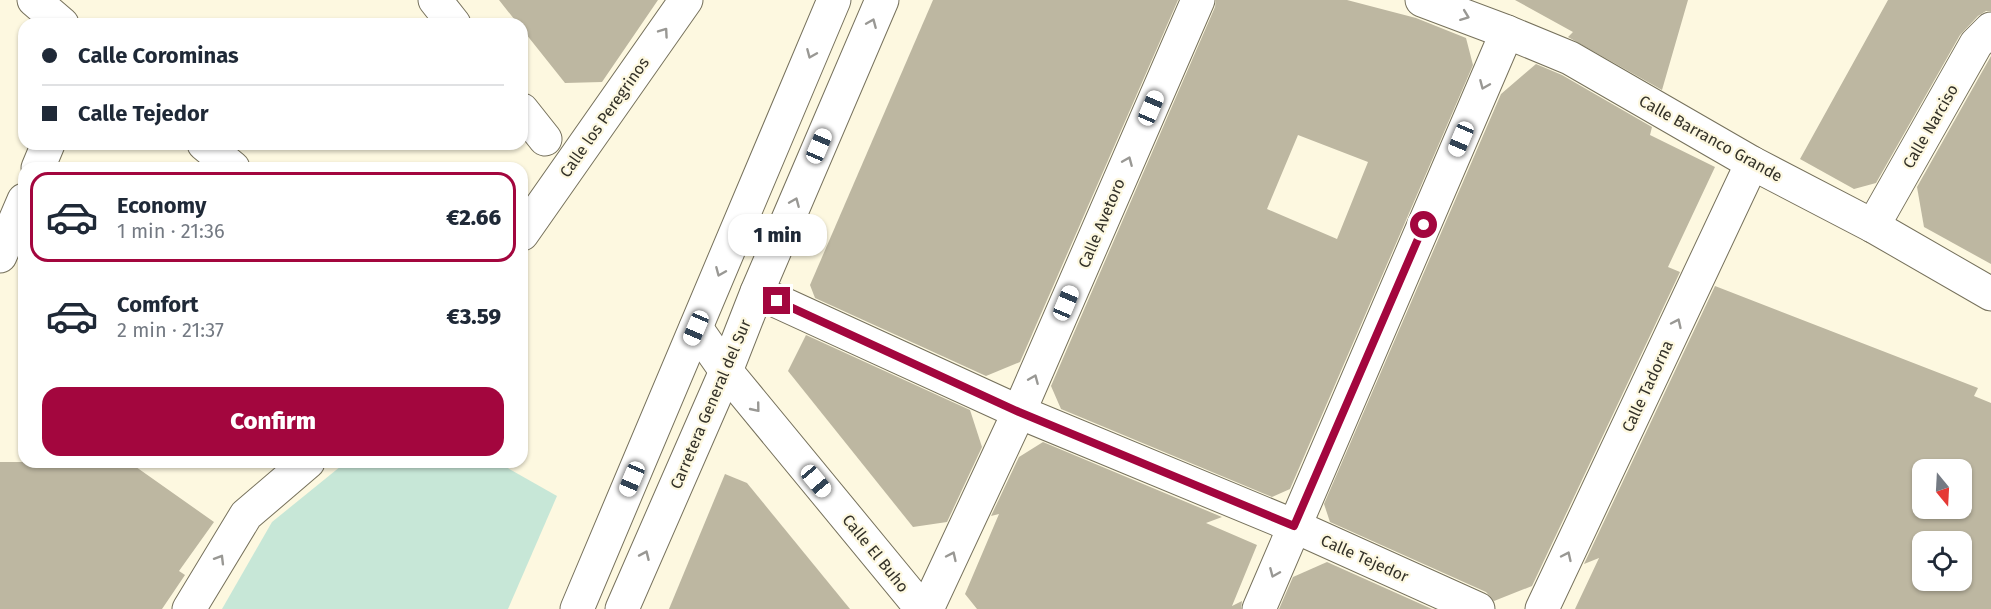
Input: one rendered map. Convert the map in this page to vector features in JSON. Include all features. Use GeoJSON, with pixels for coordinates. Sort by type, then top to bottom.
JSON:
{"type":"FeatureCollection","features":[{"type":"Feature","properties":{"kind":"street"},"geometry":{"type":"LineString","coordinates":[[34,0],[55,18]]}},
{"type":"Feature","properties":{"kind":"street"},"geometry":{"type":"LineString","coordinates":[[435,0],[449,18]]}},
{"type":"Feature","properties":{"kind":"street","name":"Calle los Peregrinos"},"geometry":{"type":"LineString","coordinates":[[528,225],[686,0]]}},
{"type":"Feature","properties":{"kind":"street"},"geometry":{"type":"LineString","coordinates":[[577,609],[834,0]]}},
{"type":"Feature","properties":{"kind":"street","name":"Carretera General del Sur"},"geometry":{"type":"LineString","coordinates":[[622,609],[726,371],[757,292],[882,0]]}},
{"type":"Feature","properties":{"kind":"street","name":"Calle Avetoro"},"geometry":{"type":"LineString","coordinates":[[927,609],[1019,412],[1198,0]]}},
{"type":"Feature","properties":{"kind":"street","name":"Calle Barranco Grande"},"geometry":{"type":"LineString","coordinates":[[1422,0],[1570,58],[1752,163],[1873,226],[1991,294]]}},
{"type":"Feature","properties":{"kind":"street","name":"Calle Narciso"},"geometry":{"type":"LineString","coordinates":[[1873,226],[1976,44],[1991,29]]}},
{"type":"Feature","properties":{"kind":"street"},"geometry":{"type":"LineString","coordinates":[[1259,609],[1507,32]]}},
{"type":"Feature","properties":{"kind":"street"},"geometry":{"type":"LineString","coordinates":[[528,118],[545,140]]}},
{"type":"Feature","properties":{"kind":"street"},"geometry":{"type":"LineString","coordinates":[[211,150],[226,162]]}},
{"type":"Feature","properties":{"kind":"street","name":"Calle Tadorna"},"geometry":{"type":"LineString","coordinates":[[1542,609],[1752,163]]}},
{"type":"Feature","properties":{"kind":"street"},"geometry":{"type":"LineString","coordinates":[[0,256],[18,215]]}},
{"type":"Feature","properties":{"kind":"street","name":"Calle Tejedor"},"geometry":{"type":"LineString","coordinates":[[757,292],[1019,412],[1294,526],[1478,609]]}},
{"type":"Feature","properties":{"kind":"street","name":"Calle El Buho"},"geometry":{"type":"LineString","coordinates":[[696,328],[726,371],[922,609]]}},
{"type":"Feature","properties":{"kind":"street"},"geometry":{"type":"LineString","coordinates":[[189,609],[246,515],[301,468]]}},
{"type":"Feature","properties":{"kind":"green space"},"geometry":{"type":"Polygon","coordinates":[[[339,468],[508,468],[557,496],[508,609],[222,609],[272,522],[339,468]]]}},
{"type":"Feature","properties":{"kind":"building"},"geometry":{"type":"Polygon","coordinates":[[[499,0],[658,0],[602,82],[565,83],[528,37],[528,18],[513,18],[499,0]]]}},
{"type":"Feature","properties":{"kind":"building"},"geometry":{"type":"Polygon","coordinates":[[[933,0],[1178,0],[1020,362],[986,376],[815,298],[810,285],[933,0]]]}},
{"type":"Feature","properties":{"kind":"building"},"geometry":{"type":"Polygon","coordinates":[[[1216,0],[1347,0],[1416,18],[1466,38],[1473,65],[1290,489],[1272,497],[1061,409],[1051,386],[1215,7],[1216,0]],[[1298,135],[1267,209],[1337,239],[1368,162],[1298,135]]]}},
{"type":"Feature","properties":{"kind":"building"},"geometry":{"type":"Polygon","coordinates":[[[1515,0],[1688,0],[1662,90],[1568,37],[1573,32],[1515,0]]]}},
{"type":"Feature","properties":{"kind":"building"},"geometry":{"type":"Polygon","coordinates":[[[1888,0],[1991,0],[1991,11],[1978,16],[1960,35],[1876,183],[1854,189],[1800,159],[1888,0]]]}},
{"type":"Feature","properties":{"kind":"building"},"geometry":{"type":"Polygon","coordinates":[[[1991,56],[1991,264],[1924,227],[1917,187],[1991,56]]]}},
{"type":"Feature","properties":{"kind":"building"},"geometry":{"type":"Polygon","coordinates":[[[1536,64],[1562,75],[1652,127],[1650,135],[1715,167],[1668,267],[1680,272],[1532,586],[1494,601],[1486,592],[1330,522],[1324,504],[1501,94],[1536,64]]]}},
{"type":"Feature","properties":{"kind":"building"},"geometry":{"type":"Polygon","coordinates":[[[1715,286],[1978,388],[1974,396],[1991,403],[1991,609],[1575,609],[1599,558],[1584,564],[1715,286]]]}},
{"type":"Feature","properties":{"kind":"building"},"geometry":{"type":"Polygon","coordinates":[[[806,335],[970,410],[982,447],[947,522],[913,527],[788,371],[806,335]]]}},
{"type":"Feature","properties":{"kind":"building"},"geometry":{"type":"Polygon","coordinates":[[[1043,442],[1222,517],[1206,523],[1257,545],[1232,606],[1242,601],[1241,609],[977,609],[965,594],[999,514],[991,516],[1019,457],[1043,442]]]}},
{"type":"Feature","properties":{"kind":"building"},"geometry":{"type":"Polygon","coordinates":[[[0,462],[18,462],[18,468],[138,468],[214,522],[179,571],[185,575],[162,609],[0,609],[0,462]]]}},
{"type":"Feature","properties":{"kind":"building"},"geometry":{"type":"Polygon","coordinates":[[[725,474],[747,483],[850,609],[669,609],[725,474]]]}},
{"type":"Feature","properties":{"kind":"building"},"geometry":{"type":"Polygon","coordinates":[[[1327,562],[1432,609],[1279,609],[1293,577],[1327,562]]]}},
{"type":"Feature","properties":{"kind":"route"},"geometry":{"type":"LineString","coordinates":[[777,301],[1019,412],[1294,526],[1424,225]]}}]}
